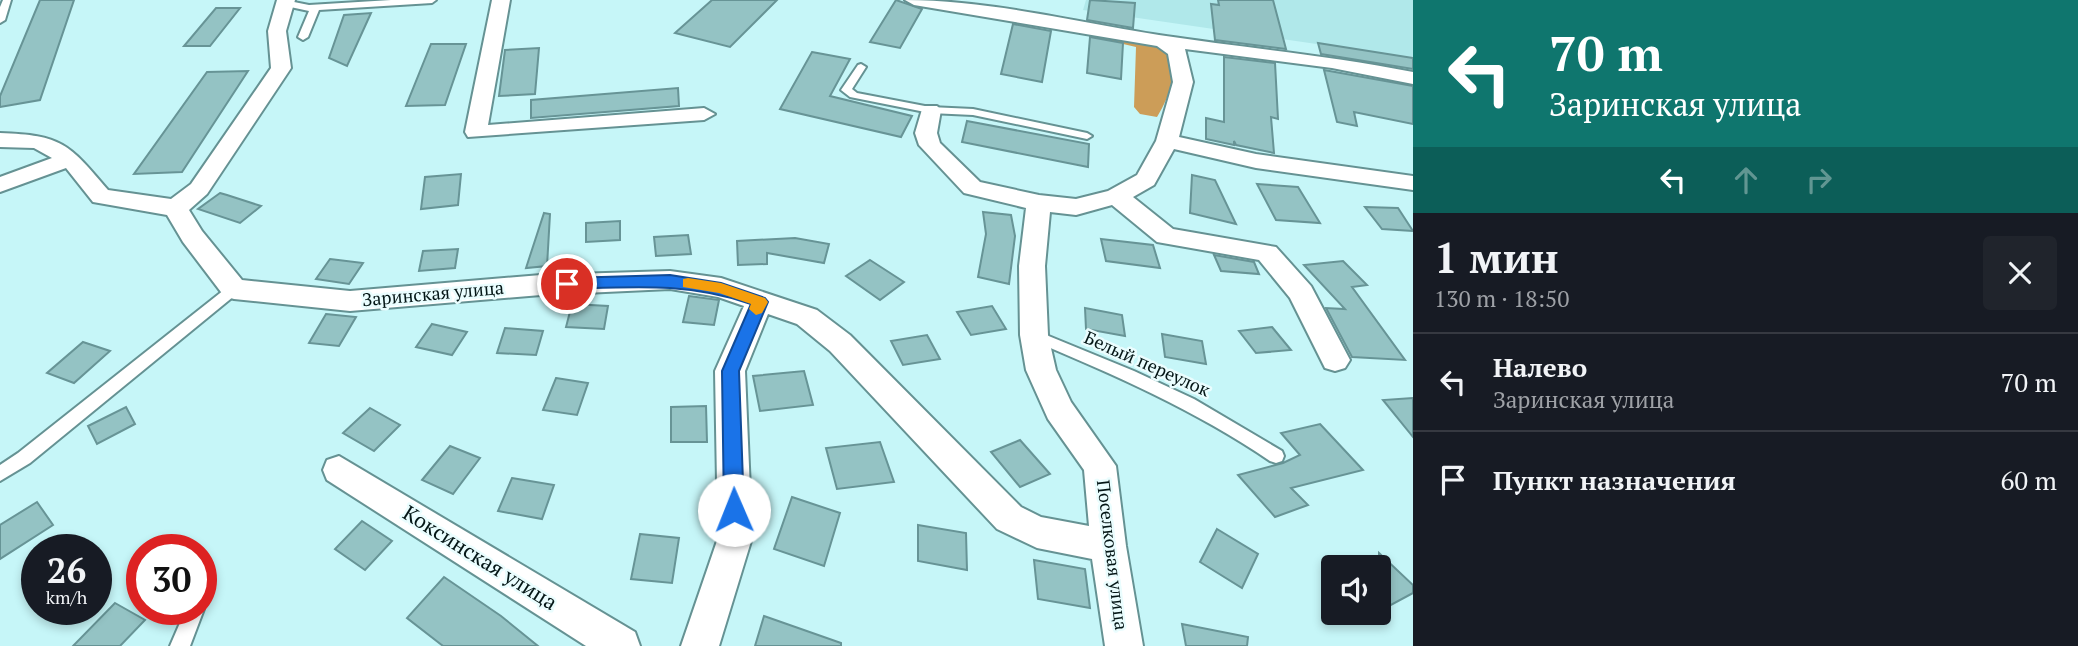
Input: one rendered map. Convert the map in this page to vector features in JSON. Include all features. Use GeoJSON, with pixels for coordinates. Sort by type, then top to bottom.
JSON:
{"type":"FeatureCollection","features":[{"type":"Feature","properties":{"kind":"street"},"geometry":{"type":"LineString","coordinates":[[501,0],[476,132],[704,114]]}},
{"type":"Feature","properties":{"kind":"street"},"geometry":{"type":"LineString","coordinates":[[914,0],[1163,41],[1332,62],[1413,78]]}},
{"type":"Feature","properties":{"kind":"street"},"geometry":{"type":"LineString","coordinates":[[0,140],[39,141],[70,159],[101,197],[176,208],[199,189],[281,68],[277,31],[285,2]]}},
{"type":"Feature","properties":{"kind":"street"},"geometry":{"type":"LineString","coordinates":[[930,110],[926,133],[930,145],[972,188],[1039,203],[1076,207],[1116,196],[1146,180],[1167,141],[1183,82],[1177,52],[1163,41]]}},
{"type":"Feature","properties":{"kind":"street"},"geometry":{"type":"LineString","coordinates":[[1167,141],[1256,161],[1413,183]]}},
{"type":"Feature","properties":{"kind":"street"},"geometry":{"type":"LineString","coordinates":[[0,185],[70,159]]}},
{"type":"Feature","properties":{"kind":"street"},"geometry":{"type":"LineString","coordinates":[[1116,196],[1166,236],[1267,253],[1301,293],[1335,360]]}},
{"type":"Feature","properties":{"kind":"street","name":"Поселковая улица"},"geometry":{"type":"LineString","coordinates":[[1039,203],[1032,266],[1034,335],[1041,370],[1059,410],[1100,466],[1108,546],[1124,646]]}},
{"type":"Feature","properties":{"kind":"street"},"geometry":{"type":"LineString","coordinates":[[176,208],[192,236],[234,289]]}},
{"type":"Feature","properties":{"kind":"street","name":"Заринская улица"},"geometry":{"type":"LineString","coordinates":[[234,289],[350,300],[541,285],[670,280],[721,288],[807,317],[840,343],[1009,518],[1037,532],[1108,546]]}},
{"type":"Feature","properties":{"kind":"street"},"geometry":{"type":"LineString","coordinates":[[700,646],[735,538],[730,371],[760,302]]}},
{"type":"Feature","properties":{"kind":"street","name":"Коксинская улица"},"geometry":{"type":"LineString","coordinates":[[339,470],[621,646]]}},
{"type":"Feature","properties":{"kind":"lane"},"geometry":{"type":"LineString","coordinates":[[0,20],[7,0]]}},
{"type":"Feature","properties":{"kind":"lane"},"geometry":{"type":"LineString","coordinates":[[285,2],[315,8],[356,3],[432,0]]}},
{"type":"Feature","properties":{"kind":"lane"},"geometry":{"type":"LineString","coordinates":[[303,37],[315,8]]}},
{"type":"Feature","properties":{"kind":"lane"},"geometry":{"type":"LineString","coordinates":[[861,67],[846,90],[854,95],[930,110],[973,112],[1087,136]]}},
{"type":"Feature","properties":{"kind":"lane"},"geometry":{"type":"LineString","coordinates":[[0,474],[24,458],[234,289]]}},
{"type":"Feature","properties":{"kind":"lane","name":"Белый переулок"},"geometry":{"type":"LineString","coordinates":[[1034,335],[1164,388],[1234,426],[1276,456]]}},
{"type":"Feature","properties":{"kind":"lane"},"geometry":{"type":"LineString","coordinates":[[180,646],[189,625]]}},
{"type":"Feature","properties":{"kind":"shaded area"},"geometry":{"type":"Polygon","coordinates":[[[1086,0],[1413,0],[1413,58],[1083,10],[1086,0]]]}},
{"type":"Feature","properties":{"kind":"shaded area"},"geometry":{"type":"Polygon","coordinates":[[[1087,31],[1132,38],[1163,48],[1172,74],[1166,100],[1157,117],[1140,114],[1134,107],[1136,47],[1089,36],[1087,31]]]}},
{"type":"Feature","properties":{"kind":"building"},"geometry":{"type":"Polygon","coordinates":[[[40,0],[74,0],[40,100],[0,107],[0,96],[40,0]]]}},
{"type":"Feature","properties":{"kind":"building"},"geometry":{"type":"Polygon","coordinates":[[[712,0],[777,0],[730,47],[675,33],[712,0]]]}},
{"type":"Feature","properties":{"kind":"building"},"geometry":{"type":"Polygon","coordinates":[[[896,0],[922,9],[900,48],[870,42],[896,0]]]}},
{"type":"Feature","properties":{"kind":"building"},"geometry":{"type":"Polygon","coordinates":[[[1090,0],[1135,3],[1133,28],[1087,20],[1090,0]]]}},
{"type":"Feature","properties":{"kind":"building"},"geometry":{"type":"Polygon","coordinates":[[[1218,0],[1273,0],[1286,49],[1215,40],[1211,4],[1219,5],[1218,0]]]}},
{"type":"Feature","properties":{"kind":"building"},"geometry":{"type":"Polygon","coordinates":[[[216,8],[240,8],[210,46],[184,46],[216,8]]]}},
{"type":"Feature","properties":{"kind":"building"},"geometry":{"type":"Polygon","coordinates":[[[371,13],[347,66],[329,58],[344,15],[371,13]]]}},
{"type":"Feature","properties":{"kind":"building"},"geometry":{"type":"Polygon","coordinates":[[[1013,24],[1051,31],[1042,82],[1001,74],[1013,24]]]}},
{"type":"Feature","properties":{"kind":"building"},"geometry":{"type":"Polygon","coordinates":[[[1090,37],[1123,43],[1121,79],[1087,73],[1090,37]]]}},
{"type":"Feature","properties":{"kind":"building"},"geometry":{"type":"Polygon","coordinates":[[[1318,43],[1413,58],[1413,69],[1321,54],[1318,43]]]}},
{"type":"Feature","properties":{"kind":"building"},"geometry":{"type":"Polygon","coordinates":[[[431,44],[466,44],[445,105],[406,106],[431,44]]]}},
{"type":"Feature","properties":{"kind":"building"},"geometry":{"type":"Polygon","coordinates":[[[539,48],[535,94],[499,96],[505,50],[539,48]]]}},
{"type":"Feature","properties":{"kind":"building"},"geometry":{"type":"Polygon","coordinates":[[[812,52],[850,59],[830,96],[912,116],[901,137],[780,109],[812,52]]]}},
{"type":"Feature","properties":{"kind":"building"},"geometry":{"type":"Polygon","coordinates":[[[1224,57],[1275,63],[1278,119],[1271,117],[1274,153],[1236,145],[1234,141],[1234,145],[1206,139],[1206,118],[1224,122],[1224,57]]]}},
{"type":"Feature","properties":{"kind":"building"},"geometry":{"type":"Polygon","coordinates":[[[1324,70],[1413,86],[1413,124],[1354,112],[1357,126],[1337,122],[1324,70]]]}},
{"type":"Feature","properties":{"kind":"building"},"geometry":{"type":"Polygon","coordinates":[[[248,71],[182,172],[134,174],[207,72],[248,71]]]}},
{"type":"Feature","properties":{"kind":"building"},"geometry":{"type":"Polygon","coordinates":[[[678,88],[679,106],[531,118],[531,100],[678,88]]]}},
{"type":"Feature","properties":{"kind":"building"},"geometry":{"type":"Polygon","coordinates":[[[967,121],[1089,144],[1088,167],[962,142],[967,121]]]}},
{"type":"Feature","properties":{"kind":"building"},"geometry":{"type":"Polygon","coordinates":[[[461,174],[458,205],[421,209],[425,177],[461,174]]]}},
{"type":"Feature","properties":{"kind":"building"},"geometry":{"type":"Polygon","coordinates":[[[1192,175],[1215,180],[1236,224],[1190,213],[1192,175]]]}},
{"type":"Feature","properties":{"kind":"building"},"geometry":{"type":"Polygon","coordinates":[[[1257,184],[1298,187],[1320,223],[1276,220],[1257,184]]]}},
{"type":"Feature","properties":{"kind":"building"},"geometry":{"type":"Polygon","coordinates":[[[220,193],[261,206],[240,223],[198,209],[220,193]]]}},
{"type":"Feature","properties":{"kind":"building"},"geometry":{"type":"Polygon","coordinates":[[[1365,207],[1398,208],[1413,231],[1382,229],[1365,207]]]}},
{"type":"Feature","properties":{"kind":"building"},"geometry":{"type":"Polygon","coordinates":[[[983,212],[1011,215],[1015,236],[1009,284],[978,277],[986,234],[983,212]]]}},
{"type":"Feature","properties":{"kind":"building"},"geometry":{"type":"Polygon","coordinates":[[[544,213],[550,214],[547,266],[526,268],[544,213]]]}},
{"type":"Feature","properties":{"kind":"building"},"geometry":{"type":"Polygon","coordinates":[[[620,221],[620,240],[586,242],[586,223],[620,221]]]}},
{"type":"Feature","properties":{"kind":"building"},"geometry":{"type":"Polygon","coordinates":[[[688,235],[691,254],[656,256],[654,237],[688,235]]]}},
{"type":"Feature","properties":{"kind":"building"},"geometry":{"type":"Polygon","coordinates":[[[795,238],[829,244],[824,263],[767,253],[767,264],[738,265],[737,241],[795,238]]]}},
{"type":"Feature","properties":{"kind":"building"},"geometry":{"type":"Polygon","coordinates":[[[1101,239],[1153,245],[1160,268],[1106,261],[1101,239]]]}},
{"type":"Feature","properties":{"kind":"building"},"geometry":{"type":"Polygon","coordinates":[[[458,249],[455,268],[419,271],[423,251],[458,249]]]}},
{"type":"Feature","properties":{"kind":"building"},"geometry":{"type":"Polygon","coordinates":[[[1214,255],[1254,262],[1259,274],[1221,271],[1214,255]]]}},
{"type":"Feature","properties":{"kind":"building"},"geometry":{"type":"Polygon","coordinates":[[[330,259],[363,263],[349,284],[316,279],[330,259]]]}},
{"type":"Feature","properties":{"kind":"building"},"geometry":{"type":"Polygon","coordinates":[[[870,260],[904,282],[880,300],[846,276],[870,260]]]}},
{"type":"Feature","properties":{"kind":"building"},"geometry":{"type":"Polygon","coordinates":[[[1343,261],[1367,285],[1352,287],[1405,360],[1352,357],[1326,308],[1345,309],[1304,265],[1343,261]]]}},
{"type":"Feature","properties":{"kind":"building"},"geometry":{"type":"Polygon","coordinates":[[[689,296],[719,300],[714,325],[683,322],[689,296]]]}},
{"type":"Feature","properties":{"kind":"building"},"geometry":{"type":"Polygon","coordinates":[[[572,304],[608,306],[604,329],[566,327],[572,304]]]}},
{"type":"Feature","properties":{"kind":"building"},"geometry":{"type":"Polygon","coordinates":[[[992,306],[1006,329],[971,335],[957,312],[992,306]]]}},
{"type":"Feature","properties":{"kind":"building"},"geometry":{"type":"Polygon","coordinates":[[[1085,308],[1122,315],[1125,336],[1086,329],[1085,308]]]}},
{"type":"Feature","properties":{"kind":"building"},"geometry":{"type":"Polygon","coordinates":[[[326,314],[356,317],[339,346],[309,343],[326,314]]]}},
{"type":"Feature","properties":{"kind":"building"},"geometry":{"type":"Polygon","coordinates":[[[432,324],[467,332],[452,355],[416,347],[432,324]]]}},
{"type":"Feature","properties":{"kind":"building"},"geometry":{"type":"Polygon","coordinates":[[[1272,327],[1291,350],[1256,353],[1239,331],[1272,327]]]}},
{"type":"Feature","properties":{"kind":"building"},"geometry":{"type":"Polygon","coordinates":[[[505,328],[543,331],[536,355],[497,353],[505,328]]]}},
{"type":"Feature","properties":{"kind":"building"},"geometry":{"type":"Polygon","coordinates":[[[1162,334],[1202,341],[1206,364],[1165,357],[1162,334]]]}},
{"type":"Feature","properties":{"kind":"building"},"geometry":{"type":"Polygon","coordinates":[[[927,335],[940,359],[903,365],[891,341],[927,335]]]}},
{"type":"Feature","properties":{"kind":"building"},"geometry":{"type":"Polygon","coordinates":[[[83,342],[110,351],[74,383],[47,373],[83,342]]]}},
{"type":"Feature","properties":{"kind":"building"},"geometry":{"type":"Polygon","coordinates":[[[804,371],[813,405],[760,411],[753,376],[804,371]]]}},
{"type":"Feature","properties":{"kind":"building"},"geometry":{"type":"Polygon","coordinates":[[[556,378],[588,383],[577,415],[543,410],[556,378]]]}},
{"type":"Feature","properties":{"kind":"building"},"geometry":{"type":"Polygon","coordinates":[[[1413,398],[1413,437],[1383,400],[1413,398]]]}},
{"type":"Feature","properties":{"kind":"building"},"geometry":{"type":"Polygon","coordinates":[[[706,406],[707,442],[671,442],[671,407],[706,406]]]}},
{"type":"Feature","properties":{"kind":"building"},"geometry":{"type":"Polygon","coordinates":[[[126,407],[135,424],[97,444],[88,426],[126,407]]]}},
{"type":"Feature","properties":{"kind":"building"},"geometry":{"type":"Polygon","coordinates":[[[370,408],[400,425],[374,451],[343,433],[370,408]]]}},
{"type":"Feature","properties":{"kind":"building"},"geometry":{"type":"Polygon","coordinates":[[[1320,424],[1363,470],[1291,488],[1308,505],[1275,517],[1238,475],[1283,463],[1300,455],[1281,433],[1320,424]]]}},
{"type":"Feature","properties":{"kind":"building"},"geometry":{"type":"Polygon","coordinates":[[[1020,440],[1050,474],[1020,487],[991,452],[1020,440]]]}},
{"type":"Feature","properties":{"kind":"building"},"geometry":{"type":"Polygon","coordinates":[[[880,442],[894,482],[837,489],[826,448],[880,442]]]}},
{"type":"Feature","properties":{"kind":"building"},"geometry":{"type":"Polygon","coordinates":[[[450,446],[480,458],[453,494],[422,480],[450,446]]]}},
{"type":"Feature","properties":{"kind":"building"},"geometry":{"type":"Polygon","coordinates":[[[512,478],[554,485],[542,519],[498,511],[512,478]]]}},
{"type":"Feature","properties":{"kind":"building"},"geometry":{"type":"Polygon","coordinates":[[[792,497],[840,513],[824,566],[774,549],[792,497]]]}},
{"type":"Feature","properties":{"kind":"building"},"geometry":{"type":"Polygon","coordinates":[[[37,502],[53,525],[39,534],[21,534],[21,546],[0,559],[0,525],[37,502]]]}},
{"type":"Feature","properties":{"kind":"building"},"geometry":{"type":"Polygon","coordinates":[[[362,521],[392,541],[365,570],[335,549],[362,521]]]}},
{"type":"Feature","properties":{"kind":"building"},"geometry":{"type":"Polygon","coordinates":[[[918,525],[966,533],[967,570],[918,561],[918,525]]]}},
{"type":"Feature","properties":{"kind":"building"},"geometry":{"type":"Polygon","coordinates":[[[1217,529],[1258,554],[1242,588],[1200,562],[1217,529]]]}},
{"type":"Feature","properties":{"kind":"building"},"geometry":{"type":"Polygon","coordinates":[[[640,534],[679,538],[672,583],[631,579],[640,534]]]}},
{"type":"Feature","properties":{"kind":"building"},"geometry":{"type":"Polygon","coordinates":[[[1034,560],[1085,569],[1090,608],[1038,599],[1034,560]]]}},
{"type":"Feature","properties":{"kind":"building"},"geometry":{"type":"Polygon","coordinates":[[[1391,564],[1413,585],[1413,593],[1391,605],[1391,564]]]}},
{"type":"Feature","properties":{"kind":"building"},"geometry":{"type":"Polygon","coordinates":[[[444,577],[501,616],[538,646],[443,646],[407,618],[444,577]]]}},
{"type":"Feature","properties":{"kind":"building"},"geometry":{"type":"Polygon","coordinates":[[[115,603],[126,609],[126,625],[140,625],[120,646],[73,646],[94,625],[112,625],[112,606],[115,603]]]}},
{"type":"Feature","properties":{"kind":"building"},"geometry":{"type":"Polygon","coordinates":[[[764,616],[841,643],[841,646],[755,646],[764,616]]]}},
{"type":"Feature","properties":{"kind":"building"},"geometry":{"type":"Polygon","coordinates":[[[1182,624],[1248,637],[1247,646],[1186,646],[1182,624]]]}},
{"type":"Feature","properties":{"kind":"slow traffic"},"geometry":{"type":"LineString","coordinates":[[688,283],[721,288],[760,302],[756,309]]}},
{"type":"Feature","properties":{"kind":"route"},"geometry":{"type":"LineString","coordinates":[[567,284],[670,280],[721,288],[760,302],[730,371],[734,510]]}}]}
